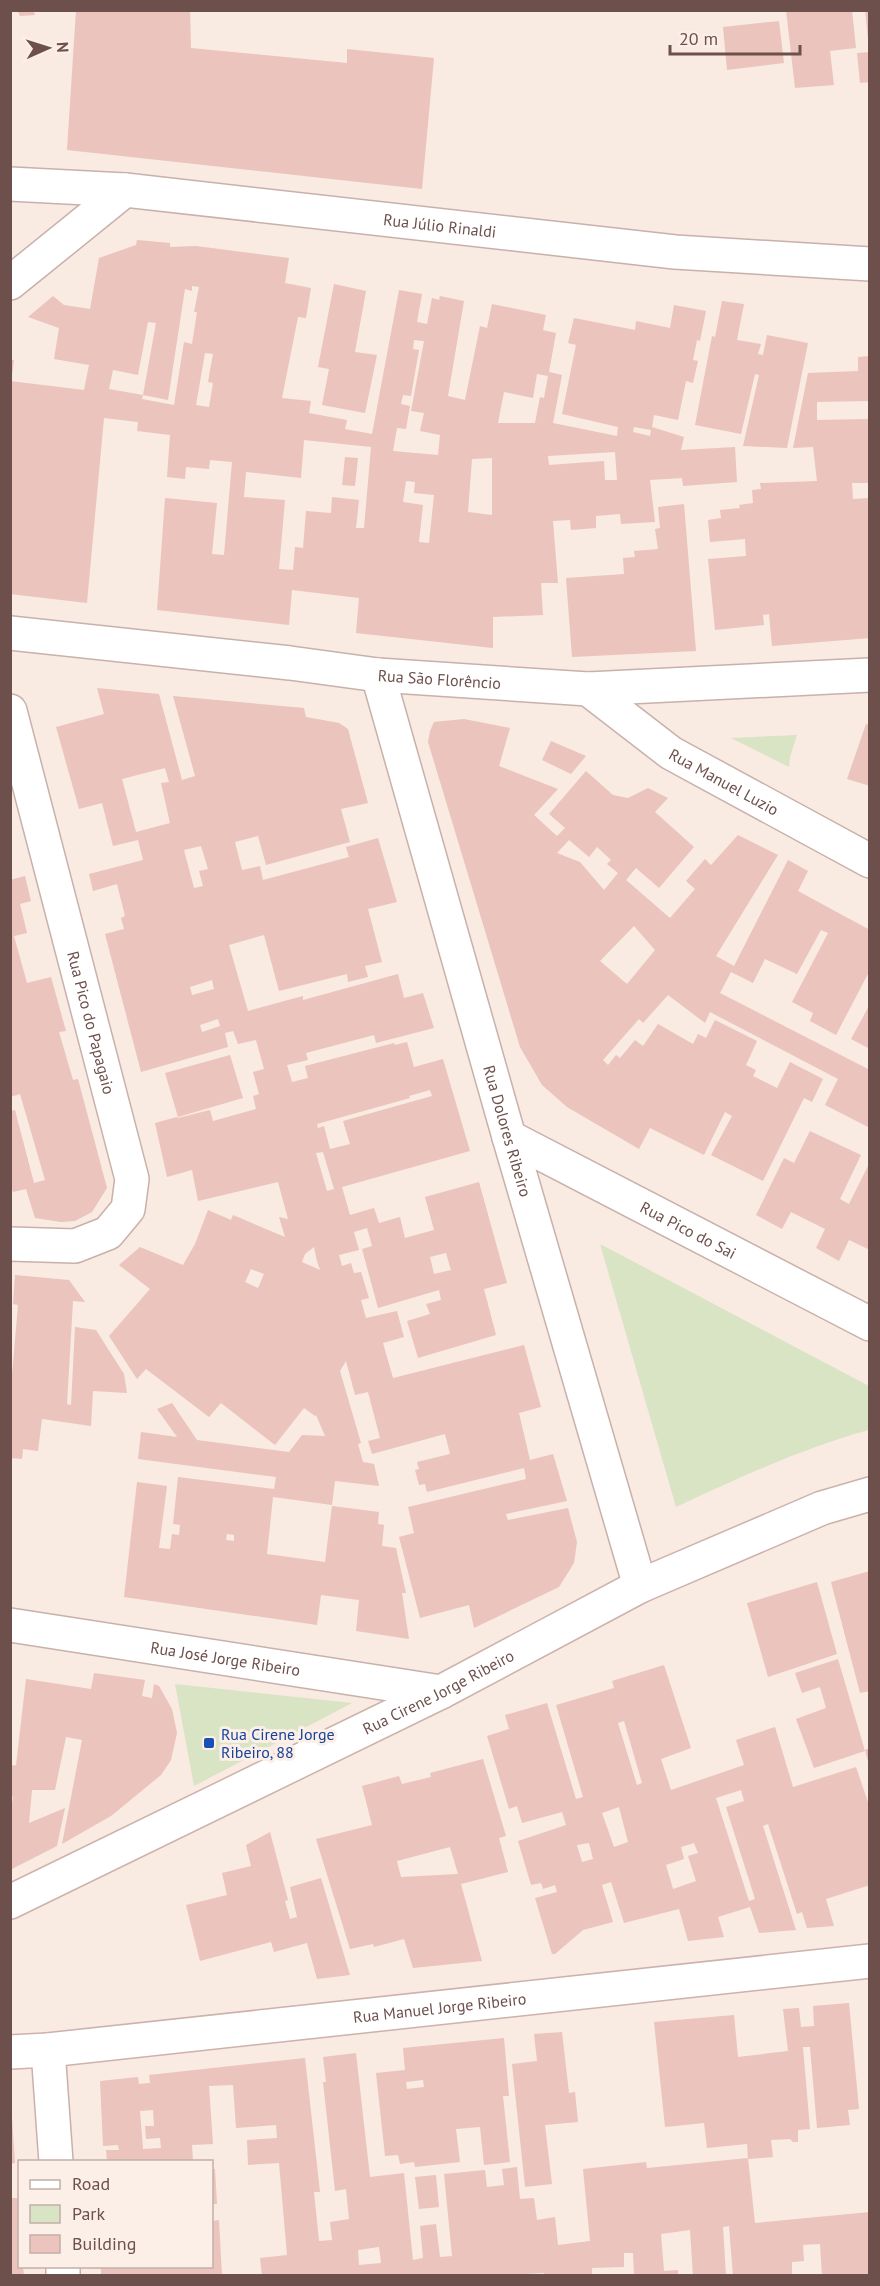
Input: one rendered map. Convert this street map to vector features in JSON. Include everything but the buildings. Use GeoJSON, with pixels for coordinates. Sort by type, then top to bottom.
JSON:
{"type":"FeatureCollection","features":[{"type":"Feature","properties":{"kind":"street","name":"Rua Júlio Rinaldi"},"geometry":{"type":"LineString","coordinates":[[10,184],[125,189],[675,252],[870,264]]}},
{"type":"Feature","properties":{"kind":"street"},"geometry":{"type":"LineString","coordinates":[[10,283],[125,189]]}},
{"type":"Feature","properties":{"kind":"street","name":"Rua São Florêncio"},"geometry":{"type":"LineString","coordinates":[[10,633],[290,663],[378,675],[588,689],[870,675]]}},
{"type":"Feature","properties":{"kind":"street","name":"Rua Dolores Ribeiro"},"geometry":{"type":"LineString","coordinates":[[378,675],[640,1586]]}},
{"type":"Feature","properties":{"kind":"street","name":"Rua Manuel Luzio"},"geometry":{"type":"LineString","coordinates":[[588,689],[671,753],[870,861]]}},
{"type":"Feature","properties":{"kind":"street","name":"Rua Pico do Papagaio"},"geometry":{"type":"LineString","coordinates":[[10,711],[132,1179],[128,1209],[108,1233],[75,1246],[10,1244]]}},
{"type":"Feature","properties":{"kind":"street","name":"Rua Pico do Sai"},"geometry":{"type":"LineString","coordinates":[[509,1137],[870,1324]]}},
{"type":"Feature","properties":{"kind":"street","name":"Rua Cirene Jorge Ribeiro"},"geometry":{"type":"LineString","coordinates":[[10,1902],[441,1692],[640,1586],[822,1508],[870,1494]]}},
{"type":"Feature","properties":{"kind":"street","name":"Rua José Jorge Ribeiro"},"geometry":{"type":"LineString","coordinates":[[10,1625],[441,1692]]}},
{"type":"Feature","properties":{"kind":"street","name":"Rua Manuel Jorge Ribeiro"},"geometry":{"type":"LineString","coordinates":[[10,2052],[48,2050],[870,1961]]}},
{"type":"Feature","properties":{"kind":"street"},"geometry":{"type":"LineString","coordinates":[[48,2050],[56,2160]]}},
{"type":"Feature","properties":{"kind":"green space"},"geometry":{"type":"Polygon","coordinates":[[[797,735],[789,767],[731,738],[797,735]]]}},
{"type":"Feature","properties":{"kind":"green space"},"geometry":{"type":"Polygon","coordinates":[[[600,1244],[869,1386],[869,1430],[795,1455],[676,1507],[600,1244]]]}},
{"type":"Feature","properties":{"kind":"green space"},"geometry":{"type":"Polygon","coordinates":[[[175,1684],[352,1703],[194,1786],[175,1684]]]}},
{"type":"Feature","properties":{"kind":"place","name":"Rua Cirene Jorge Ribeiro, 88"},"geometry":{"type":"Point","coordinates":[209,1743]}}]}
